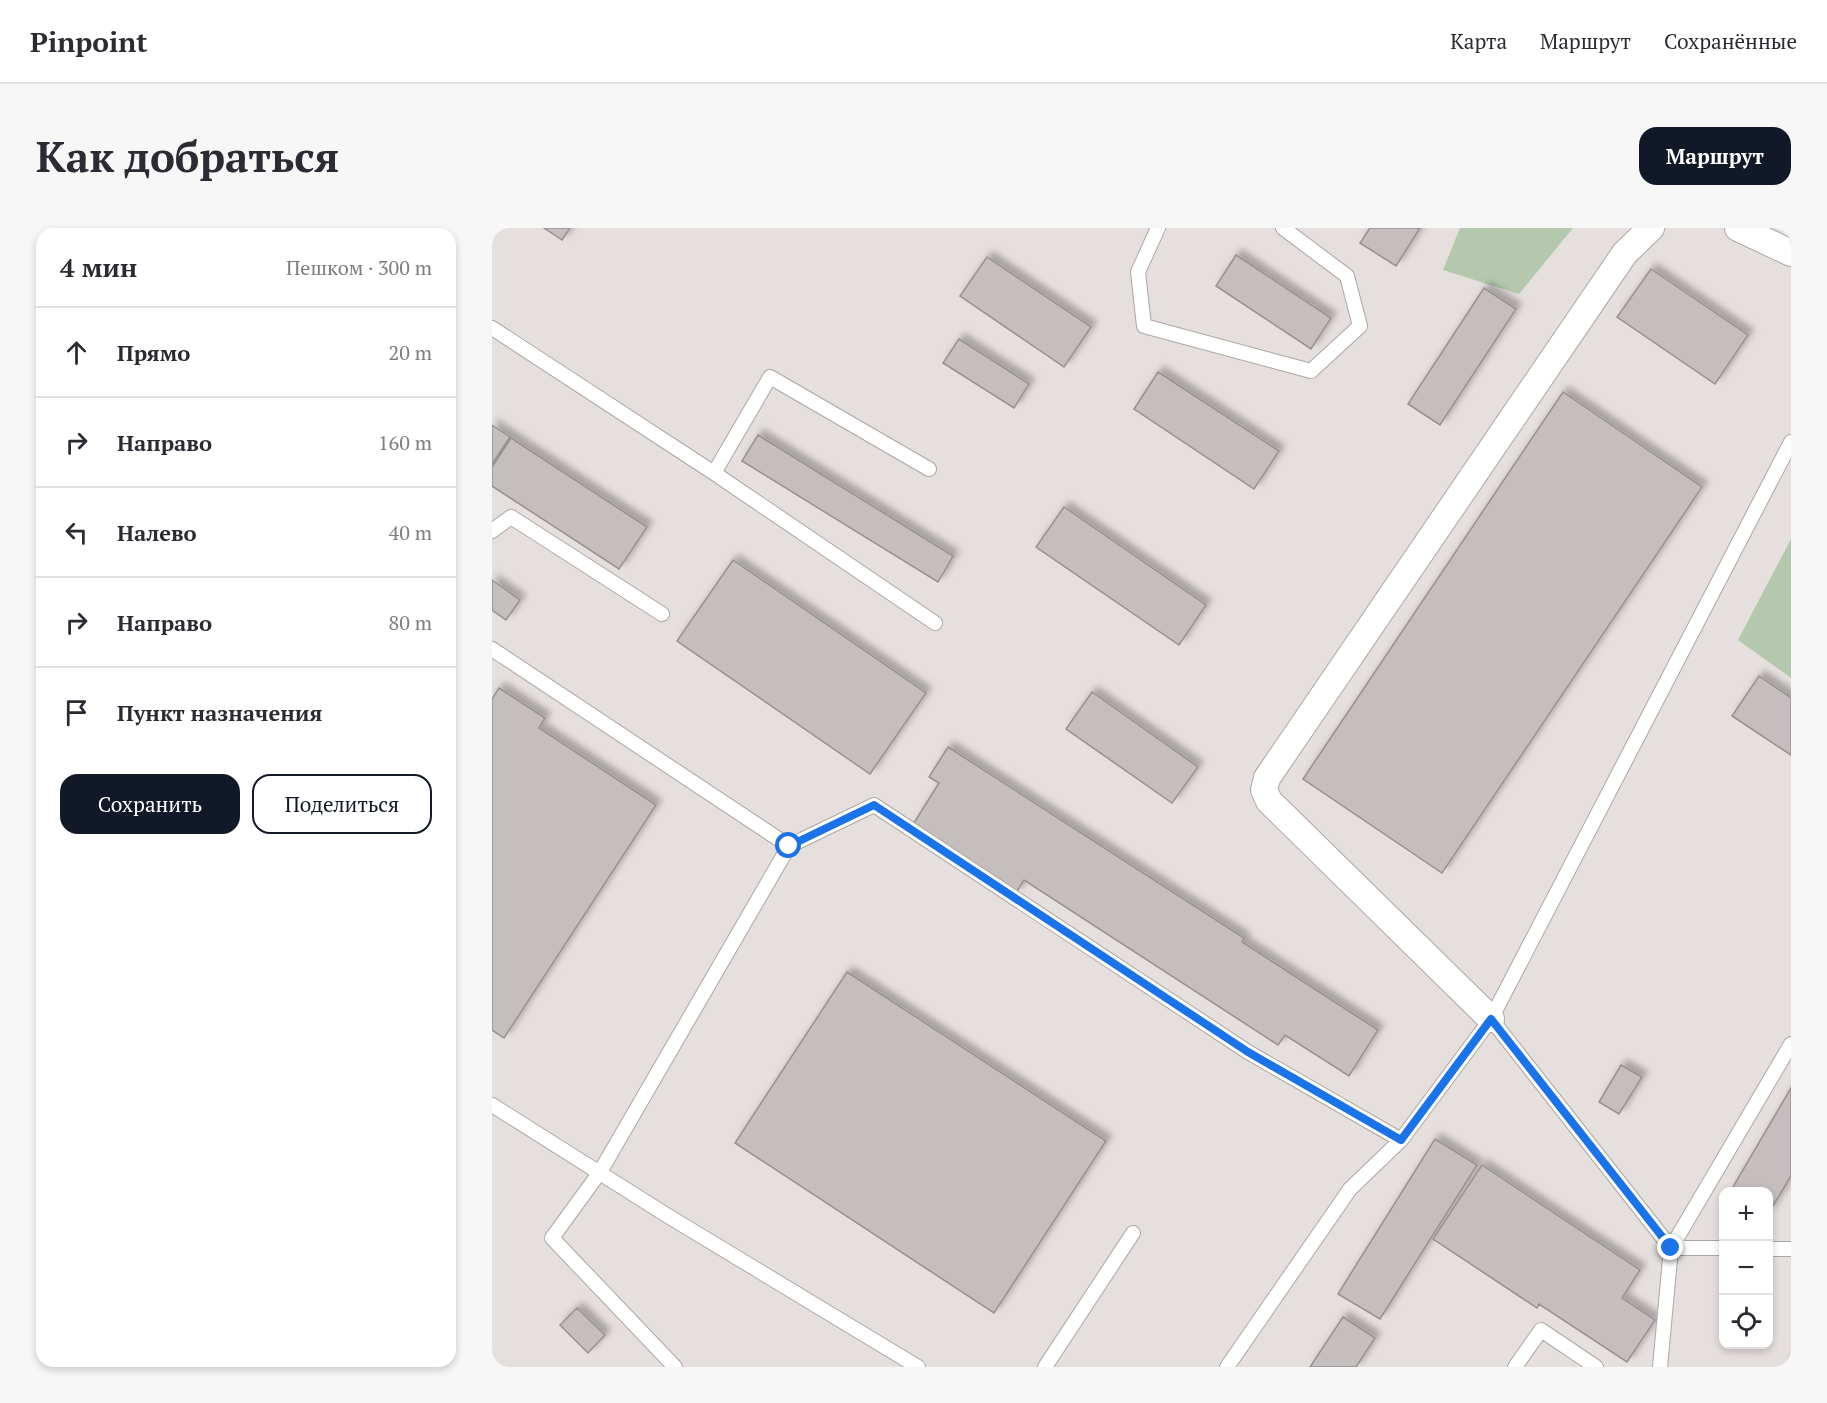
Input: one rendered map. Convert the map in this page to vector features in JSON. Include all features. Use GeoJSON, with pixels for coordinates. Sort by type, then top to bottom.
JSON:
{"type":"FeatureCollection","features":[{"type":"Feature","properties":{"kind":"street"},"geometry":{"type":"LineString","coordinates":[[1491,1019],[1269,801],[1264,790],[1267,778],[1625,253],[1651,228]]}},
{"type":"Feature","properties":{"kind":"street"},"geometry":{"type":"LineString","coordinates":[[1738,228],[1791,253]]}},
{"type":"Feature","properties":{"kind":"lane"},"geometry":{"type":"LineString","coordinates":[[1158,228],[1138,272],[1144,326],[1311,370],[1360,326],[1347,276],[1283,228]]}},
{"type":"Feature","properties":{"kind":"lane"},"geometry":{"type":"LineString","coordinates":[[492,327],[714,473],[935,623]]}},
{"type":"Feature","properties":{"kind":"lane"},"geometry":{"type":"LineString","coordinates":[[714,473],[770,377],[929,469]]}},
{"type":"Feature","properties":{"kind":"lane"},"geometry":{"type":"LineString","coordinates":[[1227,1367],[1350,1189],[1401,1140],[1491,1019],[1791,442]]}},
{"type":"Feature","properties":{"kind":"lane"},"geometry":{"type":"LineString","coordinates":[[492,531],[511,518],[662,614]]}},
{"type":"Feature","properties":{"kind":"lane"},"geometry":{"type":"LineString","coordinates":[[492,649],[789,846]]}},
{"type":"Feature","properties":{"kind":"lane"},"geometry":{"type":"LineString","coordinates":[[675,1367],[552,1238],[600,1172],[789,846],[874,805],[1248,1052],[1401,1140]]}},
{"type":"Feature","properties":{"kind":"lane"},"geometry":{"type":"LineString","coordinates":[[1491,1019],[1671,1248]]}},
{"type":"Feature","properties":{"kind":"lane"},"geometry":{"type":"LineString","coordinates":[[1660,1367],[1671,1248],[1791,1044]]}},
{"type":"Feature","properties":{"kind":"lane"},"geometry":{"type":"LineString","coordinates":[[492,1105],[668,1216],[918,1367]]}},
{"type":"Feature","properties":{"kind":"lane"},"geometry":{"type":"LineString","coordinates":[[1045,1367],[1133,1233]]}},
{"type":"Feature","properties":{"kind":"lane"},"geometry":{"type":"LineString","coordinates":[[1671,1248],[1719,1248]]}},
{"type":"Feature","properties":{"kind":"lane"},"geometry":{"type":"LineString","coordinates":[[1773,1249],[1791,1249]]}},
{"type":"Feature","properties":{"kind":"lane"},"geometry":{"type":"LineString","coordinates":[[1515,1367],[1541,1330],[1596,1367]]}},
{"type":"Feature","properties":{"kind":"green space"},"geometry":{"type":"Polygon","coordinates":[[[1460,228],[1573,228],[1519,294],[1443,270],[1460,228]]]}},
{"type":"Feature","properties":{"kind":"green space"},"geometry":{"type":"Polygon","coordinates":[[[1791,539],[1791,678],[1738,640],[1791,539]]]}},
{"type":"Feature","properties":{"kind":"building"},"geometry":{"type":"Polygon","coordinates":[[[544,228],[570,228],[562,240],[544,228]]]}},
{"type":"Feature","properties":{"kind":"building"},"geometry":{"type":"Polygon","coordinates":[[[1370,228],[1420,228],[1396,266],[1360,243],[1370,228]]]}},
{"type":"Feature","properties":{"kind":"building"},"geometry":{"type":"Polygon","coordinates":[[[1236,255],[1331,318],[1311,349],[1216,286],[1236,255]]]}},
{"type":"Feature","properties":{"kind":"building"},"geometry":{"type":"Polygon","coordinates":[[[987,257],[1091,327],[1064,367],[960,296],[987,257]]]}},
{"type":"Feature","properties":{"kind":"building"},"geometry":{"type":"Polygon","coordinates":[[[1651,269],[1748,335],[1715,384],[1617,317],[1651,269]]]}},
{"type":"Feature","properties":{"kind":"building"},"geometry":{"type":"Polygon","coordinates":[[[1484,288],[1516,309],[1440,425],[1408,404],[1484,288]]]}},
{"type":"Feature","properties":{"kind":"building"},"geometry":{"type":"Polygon","coordinates":[[[959,339],[1029,384],[1014,408],[943,363],[959,339]]]}},
{"type":"Feature","properties":{"kind":"building"},"geometry":{"type":"Polygon","coordinates":[[[1158,372],[1279,451],[1254,489],[1134,409],[1158,372]]]}},
{"type":"Feature","properties":{"kind":"building"},"geometry":{"type":"Polygon","coordinates":[[[1563,392],[1702,487],[1442,873],[1303,779],[1563,392]]]}},
{"type":"Feature","properties":{"kind":"building"},"geometry":{"type":"Polygon","coordinates":[[[492,425],[510,437],[492,464],[492,425]]]}},
{"type":"Feature","properties":{"kind":"building"},"geometry":{"type":"Polygon","coordinates":[[[758,435],[953,556],[938,582],[742,461],[758,435]]]}},
{"type":"Feature","properties":{"kind":"building"},"geometry":{"type":"Polygon","coordinates":[[[511,438],[647,527],[619,569],[492,486],[492,467],[511,438]]]}},
{"type":"Feature","properties":{"kind":"building"},"geometry":{"type":"Polygon","coordinates":[[[1064,507],[1206,605],[1179,645],[1036,547],[1064,507]]]}},
{"type":"Feature","properties":{"kind":"building"},"geometry":{"type":"Polygon","coordinates":[[[733,560],[926,693],[870,774],[677,641],[733,560]]]}},
{"type":"Feature","properties":{"kind":"building"},"geometry":{"type":"Polygon","coordinates":[[[492,580],[520,600],[506,620],[492,610],[492,580]]]}},
{"type":"Feature","properties":{"kind":"building"},"geometry":{"type":"Polygon","coordinates":[[[1759,676],[1791,698],[1791,755],[1732,716],[1759,676]]]}},
{"type":"Feature","properties":{"kind":"building"},"geometry":{"type":"Polygon","coordinates":[[[499,688],[545,718],[539,728],[656,805],[504,1038],[492,1030],[492,699],[499,688]]]}},
{"type":"Feature","properties":{"kind":"building"},"geometry":{"type":"Polygon","coordinates":[[[1092,692],[1198,767],[1172,803],[1066,729],[1092,692]]]}},
{"type":"Feature","properties":{"kind":"building"},"geometry":{"type":"Polygon","coordinates":[[[948,747],[1244,938],[1242,942],[1378,1030],[1349,1076],[1285,1035],[1278,1045],[1024,880],[1016,893],[912,826],[939,783],[929,777],[948,747]]]}},
{"type":"Feature","properties":{"kind":"building"},"geometry":{"type":"Polygon","coordinates":[[[847,972],[1106,1141],[994,1313],[735,1143],[847,972]]]}},
{"type":"Feature","properties":{"kind":"building"},"geometry":{"type":"Polygon","coordinates":[[[1621,1065],[1642,1077],[1619,1114],[1599,1102],[1621,1065]]]}},
{"type":"Feature","properties":{"kind":"building"},"geometry":{"type":"Polygon","coordinates":[[[1791,1088],[1791,1176],[1773,1206],[1773,1187],[1733,1187],[1791,1088]]]}},
{"type":"Feature","properties":{"kind":"building"},"geometry":{"type":"Polygon","coordinates":[[[1435,1139],[1477,1165],[1380,1319],[1338,1294],[1435,1139]]]}},
{"type":"Feature","properties":{"kind":"building"},"geometry":{"type":"Polygon","coordinates":[[[1482,1165],[1640,1270],[1622,1298],[1655,1320],[1627,1362],[1539,1304],[1537,1308],[1433,1239],[1482,1165]]]}},
{"type":"Feature","properties":{"kind":"building"},"geometry":{"type":"Polygon","coordinates":[[[577,1308],[605,1335],[588,1353],[560,1325],[577,1308]]]}},
{"type":"Feature","properties":{"kind":"building"},"geometry":{"type":"Polygon","coordinates":[[[1343,1317],[1375,1338],[1356,1367],[1310,1367],[1343,1317]]]}},
{"type":"Feature","properties":{"kind":"building"},"geometry":{"type":"Polygon","coordinates":[[[1791,1356],[1791,1367],[1784,1367],[1791,1356]]]}},
{"type":"Feature","properties":{"kind":"route"},"geometry":{"type":"LineString","coordinates":[[789,846],[874,805],[1248,1052],[1401,1140],[1491,1019],[1671,1248]]}}]}
